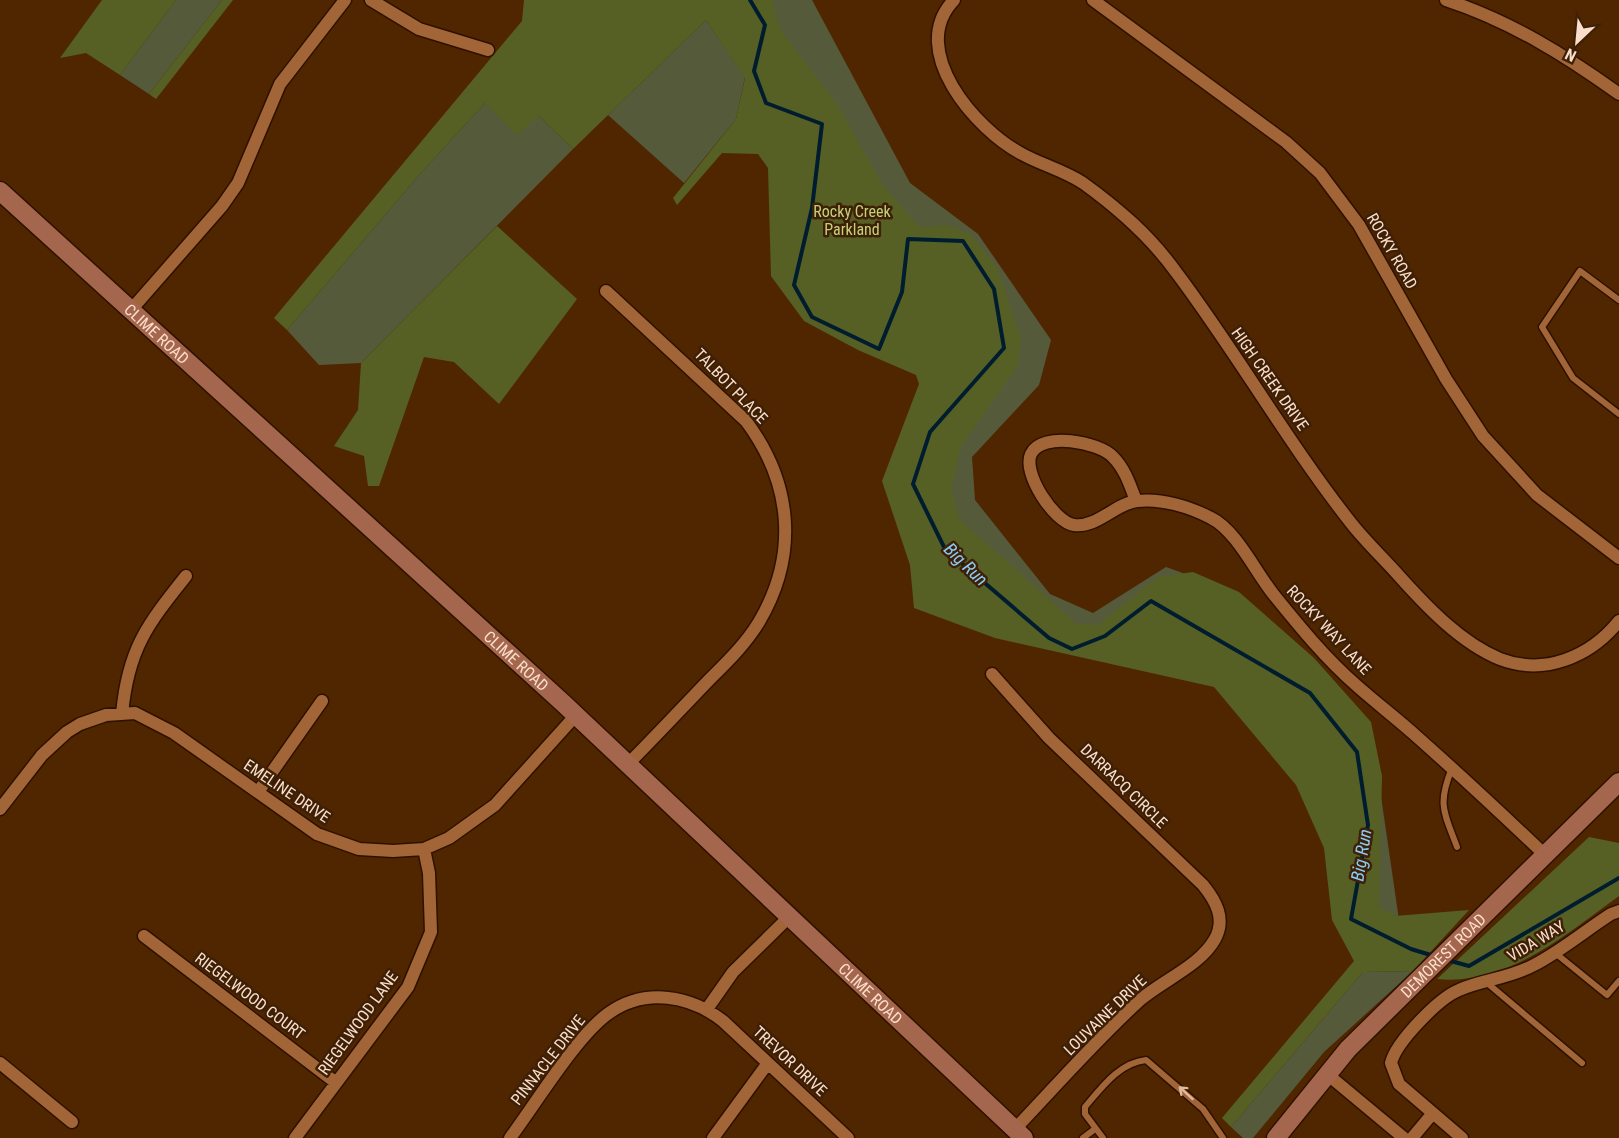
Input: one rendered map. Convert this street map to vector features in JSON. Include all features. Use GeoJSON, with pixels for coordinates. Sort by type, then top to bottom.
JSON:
{"type":"FeatureCollection","features":[{"type":"Feature","properties":{"kind":"main road","name":"CLIME ROAD"},"geometry":{"type":"LineString","coordinates":[[0,191],[576,715],[1020,1134]]}},
{"type":"Feature","properties":{"kind":"main road","name":"DEMOREST ROAD"},"geometry":{"type":"LineString","coordinates":[[1276,1138],[1348,1049],[1619,782]]}},
{"type":"Feature","properties":{"kind":"street"},"geometry":{"type":"LineString","coordinates":[[131,310],[228,198],[250,161],[266,113],[280,84],[345,0]]}},
{"type":"Feature","properties":{"kind":"street"},"geometry":{"type":"LineString","coordinates":[[371,0],[419,29],[488,50]]}},
{"type":"Feature","properties":{"kind":"street","name":"HIGH CREEK DRIVE"},"geometry":{"type":"LineString","coordinates":[[954,0],[940,24],[937,42],[949,80],[961,99],[1004,142],[1023,155],[1051,165],[1081,182],[1144,231],[1177,272],[1352,524],[1424,604],[1485,651],[1501,659],[1529,665],[1558,663],[1577,656],[1596,644],[1619,621]]}},
{"type":"Feature","properties":{"kind":"street","name":"ROCKY ROAD"},"geometry":{"type":"LineString","coordinates":[[1093,0],[1286,142],[1320,173],[1359,225],[1457,399],[1483,436],[1537,495],[1619,558]]}},
{"type":"Feature","properties":{"kind":"street"},"geometry":{"type":"LineString","coordinates":[[1446,0],[1482,12],[1564,55],[1619,94]]}},
{"type":"Feature","properties":{"kind":"street","name":"TALBOT PLACE"},"geometry":{"type":"LineString","coordinates":[[606,291],[746,421],[760,440],[773,465],[783,495],[785,525],[784,554],[779,580],[758,624],[732,656],[628,764]]}},
{"type":"Feature","properties":{"kind":"street"},"geometry":{"type":"LineString","coordinates":[[1053,440],[1093,445],[1112,455],[1125,473],[1136,501],[1093,521],[1075,525],[1060,519],[1030,477],[1028,464],[1032,452],[1041,443],[1053,440]]}},
{"type":"Feature","properties":{"kind":"street","name":"ROCKY WAY LANE"},"geometry":{"type":"LineString","coordinates":[[1136,501],[1194,509],[1217,521],[1240,546],[1273,594],[1339,670],[1452,768],[1545,855]]}},
{"type":"Feature","properties":{"kind":"street"},"geometry":{"type":"LineString","coordinates":[[122,714],[135,649],[146,628],[186,576]]}},
{"type":"Feature","properties":{"kind":"street","name":"DARRACQ CIRCLE"},"geometry":{"type":"LineString","coordinates":[[992,674],[1049,738],[1203,885],[1217,904],[1219,928]]}},
{"type":"Feature","properties":{"kind":"street"},"geometry":{"type":"LineString","coordinates":[[258,792],[322,701]]}},
{"type":"Feature","properties":{"kind":"street","name":"EMELINE DRIVE"},"geometry":{"type":"LineString","coordinates":[[0,809],[42,755],[67,732],[93,718],[135,713],[160,724],[300,824],[335,842],[371,849],[424,849],[449,838],[495,805],[576,715]]}},
{"type":"Feature","properties":{"kind":"street","name":"RIEGELWOOD LANE"},"geometry":{"type":"LineString","coordinates":[[295,1138],[408,987],[431,932],[429,873],[424,849]]}},
{"type":"Feature","properties":{"kind":"street","name":"VIDA WAY"},"geometry":{"type":"LineString","coordinates":[[1433,1113],[1399,1084],[1391,1063],[1398,1046],[1436,1007],[1456,991],[1503,979],[1525,969],[1619,911]]}},
{"type":"Feature","properties":{"kind":"street"},"geometry":{"type":"LineString","coordinates":[[707,1009],[733,972],[789,917]]}},
{"type":"Feature","properties":{"kind":"street","name":"LOUVAINE DRIVE"},"geometry":{"type":"LineString","coordinates":[[1020,1134],[1142,998],[1204,953],[1219,928]]}},
{"type":"Feature","properties":{"kind":"street","name":"RIEGELWOOD COURT"},"geometry":{"type":"LineString","coordinates":[[144,936],[335,1082]]}},
{"type":"Feature","properties":{"kind":"street","name":"PINNACLE DRIVE"},"geometry":{"type":"LineString","coordinates":[[510,1138],[579,1046],[611,1012],[646,999],[667,997],[688,1000],[707,1009]]}},
{"type":"Feature","properties":{"kind":"street","name":"TREVOR DRIVE"},"geometry":{"type":"LineString","coordinates":[[707,1009],[848,1138]]}},
{"type":"Feature","properties":{"kind":"street"},"geometry":{"type":"LineString","coordinates":[[0,1063],[72,1122]]}},
{"type":"Feature","properties":{"kind":"street"},"geometry":{"type":"LineString","coordinates":[[713,1138],[768,1063]]}},
{"type":"Feature","properties":{"kind":"street"},"geometry":{"type":"LineString","coordinates":[[1327,1074],[1404,1138]]}},
{"type":"Feature","properties":{"kind":"street"},"geometry":{"type":"LineString","coordinates":[[1412,1138],[1433,1113],[1462,1138]]}},
{"type":"Feature","properties":{"kind":"lane"},"geometry":{"type":"LineString","coordinates":[[1619,300],[1580,271],[1542,327],[1573,378],[1619,414]]}},
{"type":"Feature","properties":{"kind":"lane"},"geometry":{"type":"LineString","coordinates":[[1452,768],[1442,798],[1442,807],[1457,847]]}},
{"type":"Feature","properties":{"kind":"lane"},"geometry":{"type":"LineString","coordinates":[[1554,952],[1607,995],[1619,981]]}},
{"type":"Feature","properties":{"kind":"lane"},"geometry":{"type":"LineString","coordinates":[[1486,982],[1582,1063]]}},
{"type":"Feature","properties":{"kind":"lane"},"geometry":{"type":"LineString","coordinates":[[1103,1138],[1085,1114],[1085,1107],[1107,1082],[1131,1062],[1146,1060],[1203,1109],[1223,1138]]}},
{"type":"Feature","properties":{"kind":"lane"},"geometry":{"type":"LineString","coordinates":[[1083,1138],[1095,1129]]}},
{"type":"Feature","properties":{"kind":"green space"},"geometry":{"type":"Polygon","coordinates":[[[102,0],[176,0],[120,75],[86,53],[60,58],[102,0]]]}},
{"type":"Feature","properties":{"kind":"green space"},"geometry":{"type":"Polygon","coordinates":[[[176,0],[222,0],[149,94],[120,75],[176,0]]]}},
{"type":"Feature","properties":{"kind":"green space"},"geometry":{"type":"Polygon","coordinates":[[[222,0],[233,0],[156,99],[149,94],[222,0]]]}},
{"type":"Feature","properties":{"kind":"green space"},"geometry":{"type":"Polygon","coordinates":[[[524,0],[775,0],[772,2],[781,31],[837,104],[882,184],[919,227],[948,225],[971,235],[997,268],[1021,338],[1018,365],[960,448],[951,490],[960,520],[1077,624],[1098,625],[1158,577],[1193,572],[1239,592],[1314,658],[1371,722],[1382,776],[1379,906],[1395,916],[1469,910],[1413,971],[1363,972],[1231,1127],[1222,1118],[1354,961],[1332,920],[1324,848],[1296,785],[1214,687],[995,638],[914,608],[910,565],[882,481],[919,384],[916,375],[858,350],[804,321],[771,276],[768,168],[758,154],[722,153],[677,205],[673,198],[736,119],[745,78],[706,20],[573,149],[539,116],[517,135],[485,103],[420,174],[287,330],[274,318],[522,21],[524,0]]]}},
{"type":"Feature","properties":{"kind":"green space","name":"Rocky Creek Parkland"},"geometry":{"type":"Polygon","coordinates":[[[733,0],[812,0],[910,183],[978,234],[1051,340],[1039,385],[972,457],[975,500],[1050,594],[1093,613],[1166,567],[1202,580],[1376,762],[1399,920],[1370,935],[1300,773],[1202,670],[1014,629],[909,547],[962,359],[780,79],[733,0]]]}},
{"type":"Feature","properties":{"kind":"green space"},"geometry":{"type":"Polygon","coordinates":[[[706,20],[745,77],[736,119],[684,183],[608,115],[706,20]]]}},
{"type":"Feature","properties":{"kind":"green space"},"geometry":{"type":"Polygon","coordinates":[[[485,103],[539,116],[573,149],[361,363],[319,365],[287,330],[420,174],[485,103]]]}},
{"type":"Feature","properties":{"kind":"green space"},"geometry":{"type":"Polygon","coordinates":[[[497,226],[577,299],[499,404],[454,362],[424,357],[379,486],[368,486],[364,456],[334,446],[358,410],[361,363],[497,226]]]}},
{"type":"Feature","properties":{"kind":"green space"},"geometry":{"type":"Polygon","coordinates":[[[1589,837],[1619,843],[1619,896],[1556,941],[1511,966],[1463,979],[1437,979],[1589,837]]]}},
{"type":"Feature","properties":{"kind":"green space"},"geometry":{"type":"Polygon","coordinates":[[[1413,971],[1324,1052],[1253,1138],[1243,1138],[1231,1127],[1363,972],[1413,971]]]}},
{"type":"Feature","properties":{"kind":"waterway","name":"Big Run"},"geometry":{"type":"LineString","coordinates":[[750,0],[765,25],[754,71],[766,103],[822,124],[812,208],[794,285],[812,317],[879,349],[902,292],[908,239],[963,241],[994,289],[1004,348],[930,432],[913,484],[945,549],[1049,638],[1072,649],[1105,636],[1151,601],[1310,693],[1357,752],[1368,825],[1351,919],[1411,949],[1434,956]]}},
{"type":"Feature","properties":{"kind":"waterway","name":"Big Run"},"geometry":{"type":"LineString","coordinates":[[1447,960],[1469,966],[1619,878]]}}]}
